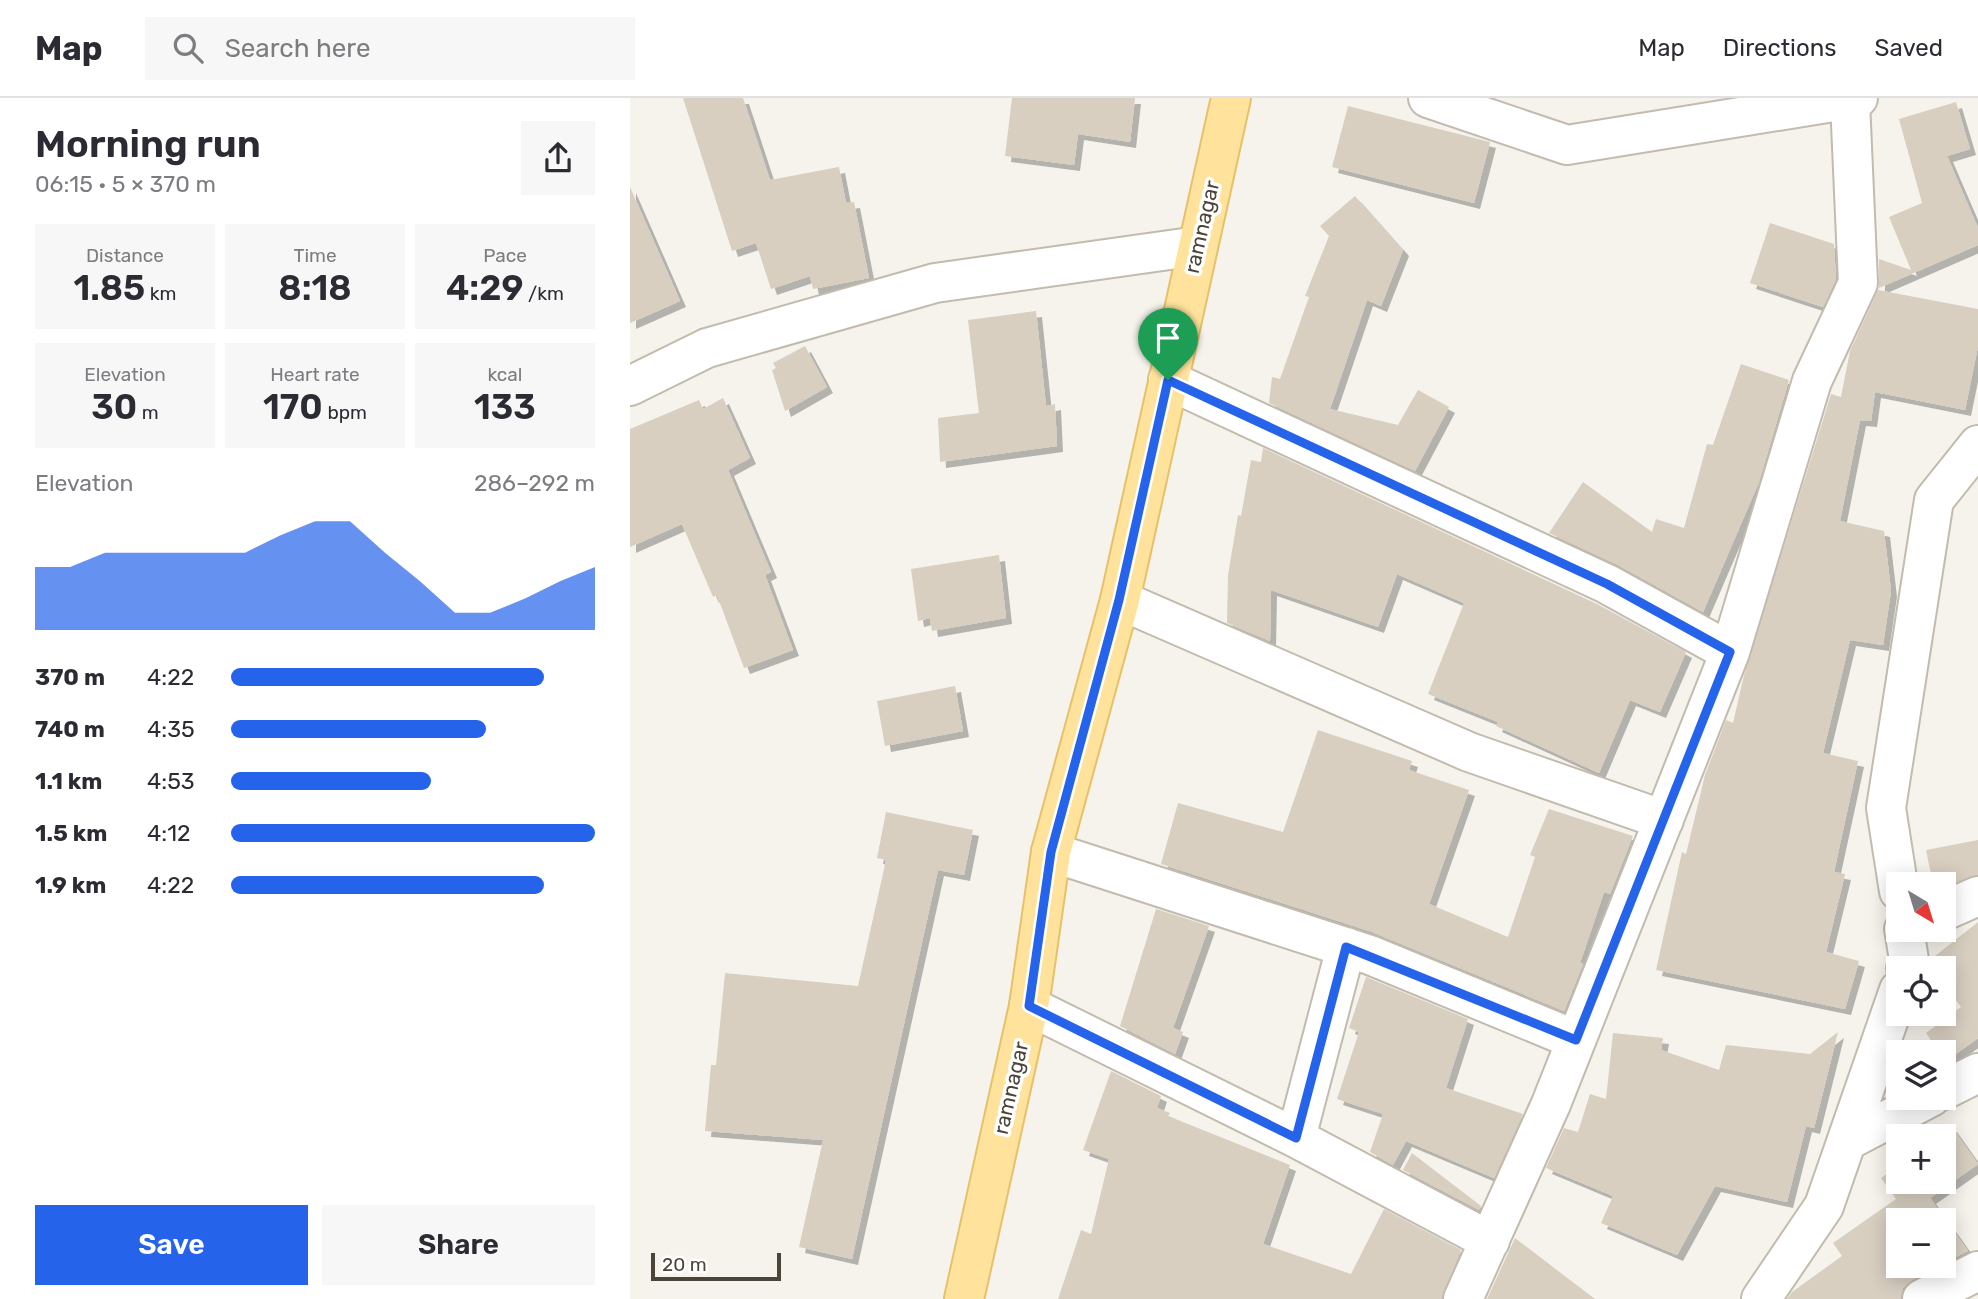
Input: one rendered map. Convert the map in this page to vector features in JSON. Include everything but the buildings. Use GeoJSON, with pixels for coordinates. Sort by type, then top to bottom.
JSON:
{"type":"FeatureCollection","features":[{"type":"Feature","properties":{"kind":"main road","name":"ramnagar"},"geometry":{"type":"LineString","coordinates":[[964,1299],[1029,1006],[1051,852],[1119,600],[1231,98]]}},
{"type":"Feature","properties":{"kind":"street"},"geometry":{"type":"LineString","coordinates":[[1428,98],[1567,145],[1854,100],[1858,283],[1812,381],[1730,652],[1576,1040],[1463,1299]]}},
{"type":"Feature","properties":{"kind":"street"},"geometry":{"type":"LineString","coordinates":[[630,386],[707,348],[935,283],[1198,246]]}},
{"type":"Feature","properties":{"kind":"street"},"geometry":{"type":"LineString","coordinates":[[1168,380],[1607,584],[1730,652]]}},
{"type":"Feature","properties":{"kind":"street"},"geometry":{"type":"LineString","coordinates":[[1896,872],[1886,808],[1934,500],[1978,445]]}},
{"type":"Feature","properties":{"kind":"street"},"geometry":{"type":"LineString","coordinates":[[1119,600],[1469,751],[1664,820]]}},
{"type":"Feature","properties":{"kind":"street"},"geometry":{"type":"LineString","coordinates":[[1051,852],[1346,947],[1576,1040]]}},
{"type":"Feature","properties":{"kind":"street"},"geometry":{"type":"LineString","coordinates":[[1956,906],[1978,896]]}},
{"type":"Feature","properties":{"kind":"street"},"geometry":{"type":"LineString","coordinates":[[1296,1138],[1346,947]]}},
{"type":"Feature","properties":{"kind":"street"},"geometry":{"type":"LineString","coordinates":[[1029,1006],[1296,1138],[1490,1241]]}},
{"type":"Feature","properties":{"kind":"street"},"geometry":{"type":"LineString","coordinates":[[1761,1299],[1824,1206],[1887,1026]]}},
{"type":"Feature","properties":{"kind":"street"},"geometry":{"type":"LineString","coordinates":[[1956,1084],[1978,1073]]}},
{"type":"Feature","properties":{"kind":"street"},"geometry":{"type":"LineString","coordinates":[[1847,1141],[1906,1110]]}},
{"type":"Feature","properties":{"kind":"street"},"geometry":{"type":"LineString","coordinates":[[1922,1299],[1978,1271]]}},
{"type":"Feature","properties":{"kind":"route"},"geometry":{"type":"LineString","coordinates":[[1168,380],[1607,584],[1730,652],[1576,1040],[1346,947],[1296,1138],[1029,1006],[1051,852],[1119,600],[1168,380]]}}]}
